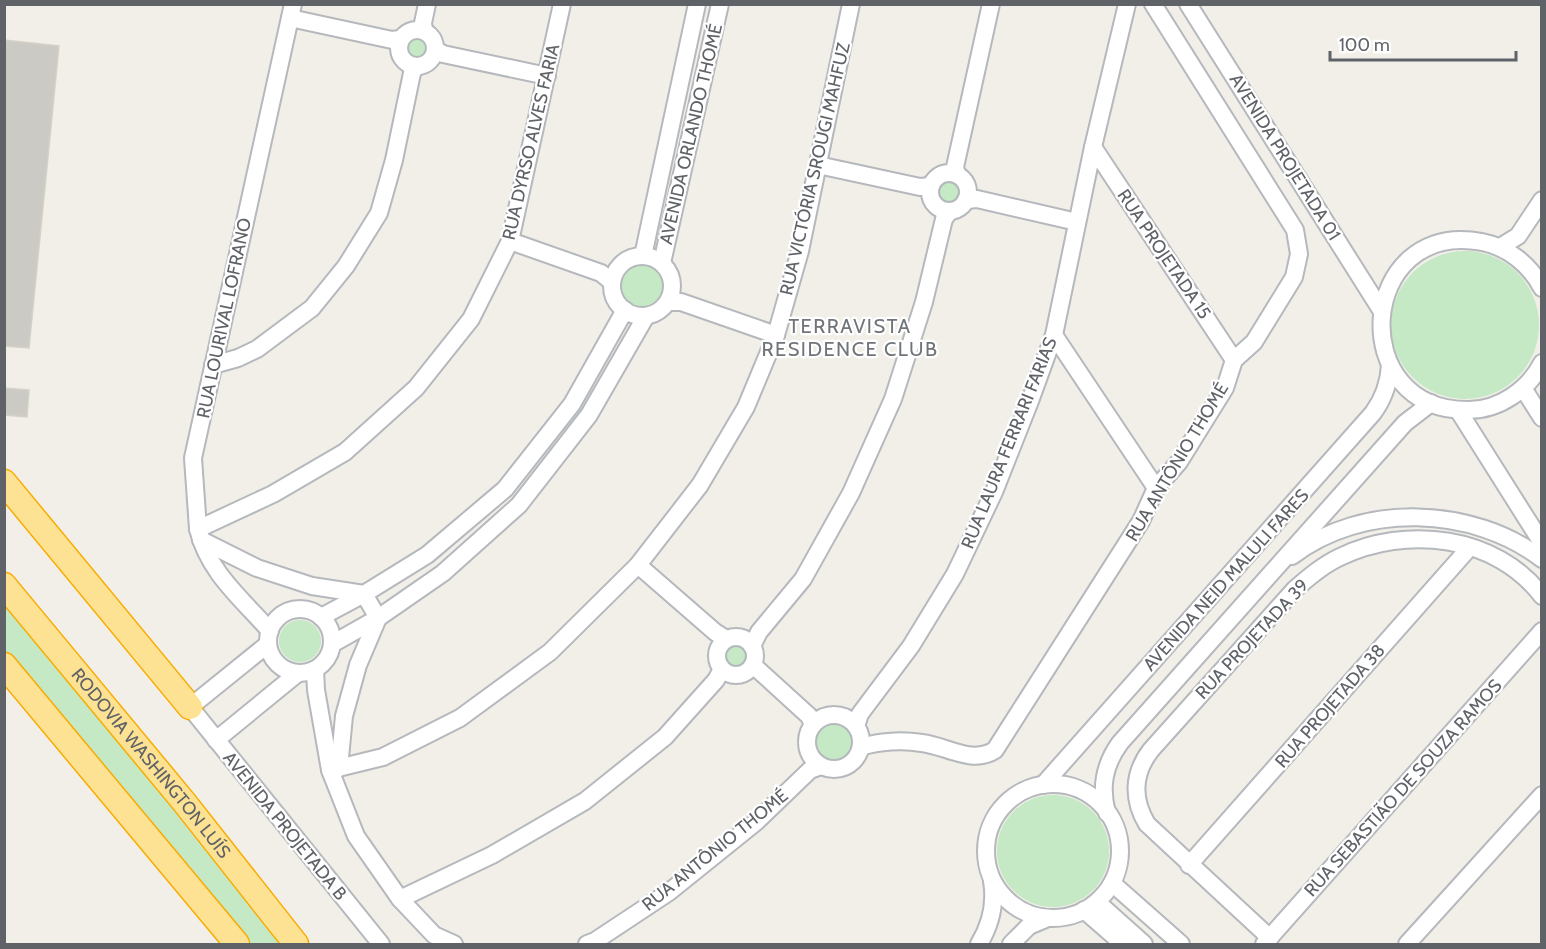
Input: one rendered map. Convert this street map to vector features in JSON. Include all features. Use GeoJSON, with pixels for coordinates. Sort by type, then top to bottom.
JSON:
{"type":"FeatureCollection","features":[{"type":"Feature","properties":{"kind":"highway"},"geometry":{"type":"LineString","coordinates":[[4,482],[190,707]]}},
{"type":"Feature","properties":{"kind":"highway","name":"RODOVIA WASHINGTON LUÍS"},"geometry":{"type":"LineString","coordinates":[[4,585],[184,802],[296,945]]}},
{"type":"Feature","properties":{"kind":"highway"},"geometry":{"type":"LineString","coordinates":[[4,665],[229,941]]}},
{"type":"Feature","properties":{"kind":"street"},"geometry":{"type":"LineString","coordinates":[[422,28],[427,4]]}},
{"type":"Feature","properties":{"kind":"street","name":"RUA DYRSO ALVES FARIA"},"geometry":{"type":"LineString","coordinates":[[199,535],[345,452],[416,388],[471,319],[510,241],[562,4]]}},
{"type":"Feature","properties":{"kind":"street","name":"AVENIDA ORLANDO THOMÉ"},"geometry":{"type":"LineString","coordinates":[[643,256],[697,4]]}},
{"type":"Feature","properties":{"kind":"street","name":"AVENIDA ORLANDO THOMÉ"},"geometry":{"type":"LineString","coordinates":[[662,263],[720,4]]}},
{"type":"Feature","properties":{"kind":"street","name":"RUA VICTÓRIA SROUGI MAHFUZ"},"geometry":{"type":"LineString","coordinates":[[334,769],[383,757],[460,718],[550,652],[638,565],[700,485],[746,407],[777,334],[800,251],[851,4]]}},
{"type":"Feature","properties":{"kind":"street"},"geometry":{"type":"LineString","coordinates":[[954,172],[992,4]]}},
{"type":"Feature","properties":{"kind":"street","name":"RUA LAURA FERRARI FARIAS"},"geometry":{"type":"LineString","coordinates":[[860,731],[955,574],[994,492],[1054,335],[1093,147],[1127,4]]}},
{"type":"Feature","properties":{"kind":"street","name":"RUA ANTÔNIO THOMÉ"},"geometry":{"type":"LineString","coordinates":[[860,731],[922,743],[975,757],[995,750],[1142,521],[1156,488],[1179,462],[1225,388],[1234,360],[1254,342],[1294,277],[1299,254],[1295,230],[1153,4]]}},
{"type":"Feature","properties":{"kind":"street","name":"AVENIDA PROJETADA 01"},"geometry":{"type":"LineString","coordinates":[[1188,4],[1381,310]]}},
{"type":"Feature","properties":{"kind":"street"},"geometry":{"type":"LineString","coordinates":[[291,11],[397,41]]}},
{"type":"Feature","properties":{"kind":"street","name":"RUA LOURIVAL LOFRANO"},"geometry":{"type":"LineString","coordinates":[[271,632],[236,596],[216,571],[199,535],[193,458],[291,11]]}},
{"type":"Feature","properties":{"kind":"street"},"geometry":{"type":"LineString","coordinates":[[397,41],[408,32],[422,28]]}},
{"type":"Feature","properties":{"kind":"street"},"geometry":{"type":"LineString","coordinates":[[422,28],[433,38],[438,53]]}},
{"type":"Feature","properties":{"kind":"street"},"geometry":{"type":"LineString","coordinates":[[397,41],[401,57],[413,68]]}},
{"type":"Feature","properties":{"kind":"street"},"geometry":{"type":"LineString","coordinates":[[438,53],[547,76]]}},
{"type":"Feature","properties":{"kind":"street"},"geometry":{"type":"LineString","coordinates":[[413,68],[427,64],[438,53]]}},
{"type":"Feature","properties":{"kind":"street"},"geometry":{"type":"LineString","coordinates":[[213,365],[238,358],[257,349],[312,308],[346,266],[379,213],[394,160],[413,68]]}},
{"type":"Feature","properties":{"kind":"street","name":"RUA PROJETADA 15"},"geometry":{"type":"LineString","coordinates":[[1093,147],[1234,360]]}},
{"type":"Feature","properties":{"kind":"street"},"geometry":{"type":"LineString","coordinates":[[818,165],[927,189]]}},
{"type":"Feature","properties":{"kind":"street"},"geometry":{"type":"LineString","coordinates":[[927,189],[938,176],[954,172]]}},
{"type":"Feature","properties":{"kind":"street"},"geometry":{"type":"LineString","coordinates":[[954,172],[965,182],[970,197]]}},
{"type":"Feature","properties":{"kind":"street"},"geometry":{"type":"LineString","coordinates":[[927,189],[933,204],[945,213]]}},
{"type":"Feature","properties":{"kind":"street"},"geometry":{"type":"LineString","coordinates":[[970,197],[1077,222]]}},
{"type":"Feature","properties":{"kind":"street"},"geometry":{"type":"LineString","coordinates":[[945,213],[959,208],[970,197]]}},
{"type":"Feature","properties":{"kind":"street"},"geometry":{"type":"LineString","coordinates":[[1500,247],[1518,236],[1542,200]]}},
{"type":"Feature","properties":{"kind":"street"},"geometry":{"type":"LineString","coordinates":[[754,670],[753,639],[803,579],[856,483],[892,399],[924,302],[945,213]]}},
{"type":"Feature","properties":{"kind":"street"},"geometry":{"type":"LineString","coordinates":[[1537,281],[1523,263],[1500,247],[1473,240],[1438,244],[1419,253],[1394,278],[1381,310],[1381,338],[1390,365],[1407,387],[1431,403],[1458,410],[1472,410],[1499,404],[1523,388],[1542,363]]}},
{"type":"Feature","properties":{"kind":"street"},"geometry":{"type":"LineString","coordinates":[[510,241],[610,276]]}},
{"type":"Feature","properties":{"kind":"street"},"geometry":{"type":"LineString","coordinates":[[610,276],[626,260],[643,256],[653,258],[662,263],[671,277],[674,299]]}},
{"type":"Feature","properties":{"kind":"street"},"geometry":{"type":"LineString","coordinates":[[1537,281],[1542,258]]}},
{"type":"Feature","properties":{"kind":"street"},"geometry":{"type":"LineString","coordinates":[[610,276],[615,298],[625,310],[635,315],[646,316],[655,313],[674,299]]}},
{"type":"Feature","properties":{"kind":"street"},"geometry":{"type":"LineString","coordinates":[[674,299],[777,334]]}},
{"type":"Feature","properties":{"kind":"street"},"geometry":{"type":"LineString","coordinates":[[321,617],[427,555],[505,489],[572,404],[625,310]]}},
{"type":"Feature","properties":{"kind":"street"},"geometry":{"type":"LineString","coordinates":[[332,644],[378,618],[443,573],[519,505],[589,415],[646,316]]}},
{"type":"Feature","properties":{"kind":"street"},"geometry":{"type":"LineString","coordinates":[[1054,335],[1156,488]]}},
{"type":"Feature","properties":{"kind":"street","name":"AVENIDA NEID MALULI FARES"},"geometry":{"type":"LineString","coordinates":[[1043,785],[1373,413],[1388,386],[1390,365]]}},
{"type":"Feature","properties":{"kind":"street"},"geometry":{"type":"LineString","coordinates":[[1523,388],[1542,418]]}},
{"type":"Feature","properties":{"kind":"street","name":"AVENIDA NEID MALULI FARES"},"geometry":{"type":"LineString","coordinates":[[1107,813],[1104,801],[1104,776],[1107,764],[1116,748],[1405,423],[1431,403]]}},
{"type":"Feature","properties":{"kind":"street"},"geometry":{"type":"LineString","coordinates":[[1458,410],[1542,543]]}},
{"type":"Feature","properties":{"kind":"street"},"geometry":{"type":"LineString","coordinates":[[1270,573],[1298,552],[1329,535],[1363,524],[1398,518],[1433,518],[1468,524],[1502,535],[1542,559]]}},
{"type":"Feature","properties":{"kind":"street"},"geometry":{"type":"LineString","coordinates":[[199,535],[257,568],[312,586],[363,594],[378,618]]}},
{"type":"Feature","properties":{"kind":"street","name":"RUA PROJETADA 39"},"geometry":{"type":"LineString","coordinates":[[1189,865],[1147,824],[1142,816],[1136,796],[1137,776],[1151,750],[1295,589],[1316,571],[1339,557],[1391,540],[1418,538],[1446,541],[1504,560],[1530,582],[1542,596]]}},
{"type":"Feature","properties":{"kind":"street","name":"RUA PROJETADA 38"},"geometry":{"type":"LineString","coordinates":[[1189,865],[1470,547]]}},
{"type":"Feature","properties":{"kind":"street"},"geometry":{"type":"LineString","coordinates":[[638,565],[720,638],[753,639]]}},
{"type":"Feature","properties":{"kind":"street"},"geometry":{"type":"LineString","coordinates":[[190,707],[271,632],[282,615],[302,609],[321,617],[331,634],[332,644],[330,654],[324,663],[306,672],[216,740]]}},
{"type":"Feature","properties":{"kind":"street"},"geometry":{"type":"LineString","coordinates":[[334,769],[344,716],[358,665],[378,618]]}},
{"type":"Feature","properties":{"kind":"street","name":"RUA SEBASTIÃO DE SOUZA RAMOS"},"geometry":{"type":"LineString","coordinates":[[1267,941],[1542,631]]}},
{"type":"Feature","properties":{"kind":"street"},"geometry":{"type":"LineString","coordinates":[[271,632],[271,655],[278,664],[287,670],[306,672]]}},
{"type":"Feature","properties":{"kind":"street"},"geometry":{"type":"LineString","coordinates":[[720,638],[717,657],[722,674]]}},
{"type":"Feature","properties":{"kind":"street"},"geometry":{"type":"LineString","coordinates":[[722,674],[738,675],[754,670]]}},
{"type":"Feature","properties":{"kind":"street"},"geometry":{"type":"LineString","coordinates":[[754,670],[813,720]]}},
{"type":"Feature","properties":{"kind":"street"},"geometry":{"type":"LineString","coordinates":[[306,672],[316,690],[334,769],[356,836],[400,899],[434,935],[454,945]]}},
{"type":"Feature","properties":{"kind":"street"},"geometry":{"type":"LineString","coordinates":[[400,899],[492,855],[585,801],[665,737],[722,674]]}},
{"type":"Feature","properties":{"kind":"street","name":"AVENIDA PROJETADA B"},"geometry":{"type":"LineString","coordinates":[[190,707],[381,945]]}},
{"type":"Feature","properties":{"kind":"street"},"geometry":{"type":"LineString","coordinates":[[836,715],[860,731],[855,760],[843,769],[828,769],[815,765],[807,746],[813,720],[836,715]]}},
{"type":"Feature","properties":{"kind":"street","name":"RUA ANTÔNIO THOMÉ"},"geometry":{"type":"LineString","coordinates":[[587,945],[669,892],[756,822],[815,765]]}},
{"type":"Feature","properties":{"kind":"street"},"geometry":{"type":"LineString","coordinates":[[979,945],[992,917],[994,890],[991,877],[986,853],[987,841],[995,818],[1010,800],[1020,793],[1043,785],[1079,790],[1099,804],[1107,813],[1117,835],[1119,866],[1112,883],[1091,906],[1061,918],[1048,918],[1025,912],[1014,906],[991,877]]}},
{"type":"Feature","properties":{"kind":"street"},"geometry":{"type":"LineString","coordinates":[[1407,945],[1542,795]]}},
{"type":"Feature","properties":{"kind":"street"},"geometry":{"type":"LineString","coordinates":[[1189,865],[1267,941]]}},
{"type":"Feature","properties":{"kind":"street"},"geometry":{"type":"LineString","coordinates":[[1112,883],[1181,945]]}},
{"type":"Feature","properties":{"kind":"street"},"geometry":{"type":"LineString","coordinates":[[1091,906],[1123,945]]}},
{"type":"Feature","properties":{"kind":"street"},"geometry":{"type":"LineString","coordinates":[[1091,906],[1144,945]]}},
{"type":"Feature","properties":{"kind":"street"},"geometry":{"type":"LineString","coordinates":[[1011,945],[1029,926],[1048,918]]}},
{"type":"Feature","properties":{"kind":"green space"},"geometry":{"type":"Polygon","coordinates":[[[417,36],[425,40],[429,48],[425,56],[417,60],[409,56],[405,48],[409,40],[417,36]]]}},
{"type":"Feature","properties":{"kind":"green space"},"geometry":{"type":"Polygon","coordinates":[[[948,182],[956,186],[960,194],[956,202],[948,206],[940,202],[936,194],[940,186],[948,182]]]}},
{"type":"Feature","properties":{"kind":"green space"},"geometry":{"type":"Polygon","coordinates":[[[1465,251],[1493,257],[1517,273],[1533,297],[1539,325],[1533,353],[1517,377],[1493,393],[1465,399],[1437,393],[1413,377],[1397,353],[1391,325],[1397,297],[1413,273],[1437,257],[1465,251]]]}},
{"type":"Feature","properties":{"kind":"green space"},"geometry":{"type":"Polygon","coordinates":[[[648,262],[660,268],[665,276],[665,294],[660,302],[652,307],[638,308],[626,302],[621,294],[620,280],[626,268],[634,263],[648,262]]]}},
{"type":"Feature","properties":{"kind":"green space"},"geometry":{"type":"Polygon","coordinates":[[[4,597],[288,944],[244,944],[5,656],[4,597]]]}},
{"type":"Feature","properties":{"kind":"green space"},"geometry":{"type":"Polygon","coordinates":[[[300,620],[308,621],[315,626],[320,633],[320,649],[315,656],[308,661],[300,662],[292,661],[285,656],[280,649],[279,641],[280,633],[285,626],[292,621],[300,620]]]}},
{"type":"Feature","properties":{"kind":"green space"},"geometry":{"type":"Polygon","coordinates":[[[732,645],[740,645],[747,652],[747,660],[740,667],[732,667],[725,660],[725,652],[732,645]]]}},
{"type":"Feature","properties":{"kind":"green space"},"geometry":{"type":"Polygon","coordinates":[[[834,722],[848,728],[854,742],[848,756],[834,762],[820,756],[814,742],[820,728],[834,722]]]}},
{"type":"Feature","properties":{"kind":"green space"},"geometry":{"type":"Polygon","coordinates":[[[1053,795],[1075,799],[1093,811],[1105,829],[1109,851],[1105,873],[1093,891],[1075,903],[1053,907],[1031,903],[1013,891],[1001,873],[997,851],[1001,829],[1013,811],[1031,799],[1053,795]]]}},
{"type":"Feature","properties":{"kind":"building"},"geometry":{"type":"Polygon","coordinates":[[[4,40],[59,46],[29,348],[4,346],[4,40]]]}},
{"type":"Feature","properties":{"kind":"building"},"geometry":{"type":"Polygon","coordinates":[[[4,388],[29,390],[27,417],[4,415],[4,388]]]}},
{"type":"Feature","properties":{"kind":"district","name":"TERRAVISTA RESIDENCE CLUB"},"geometry":{"type":"Point","coordinates":[850,338]}}]}
